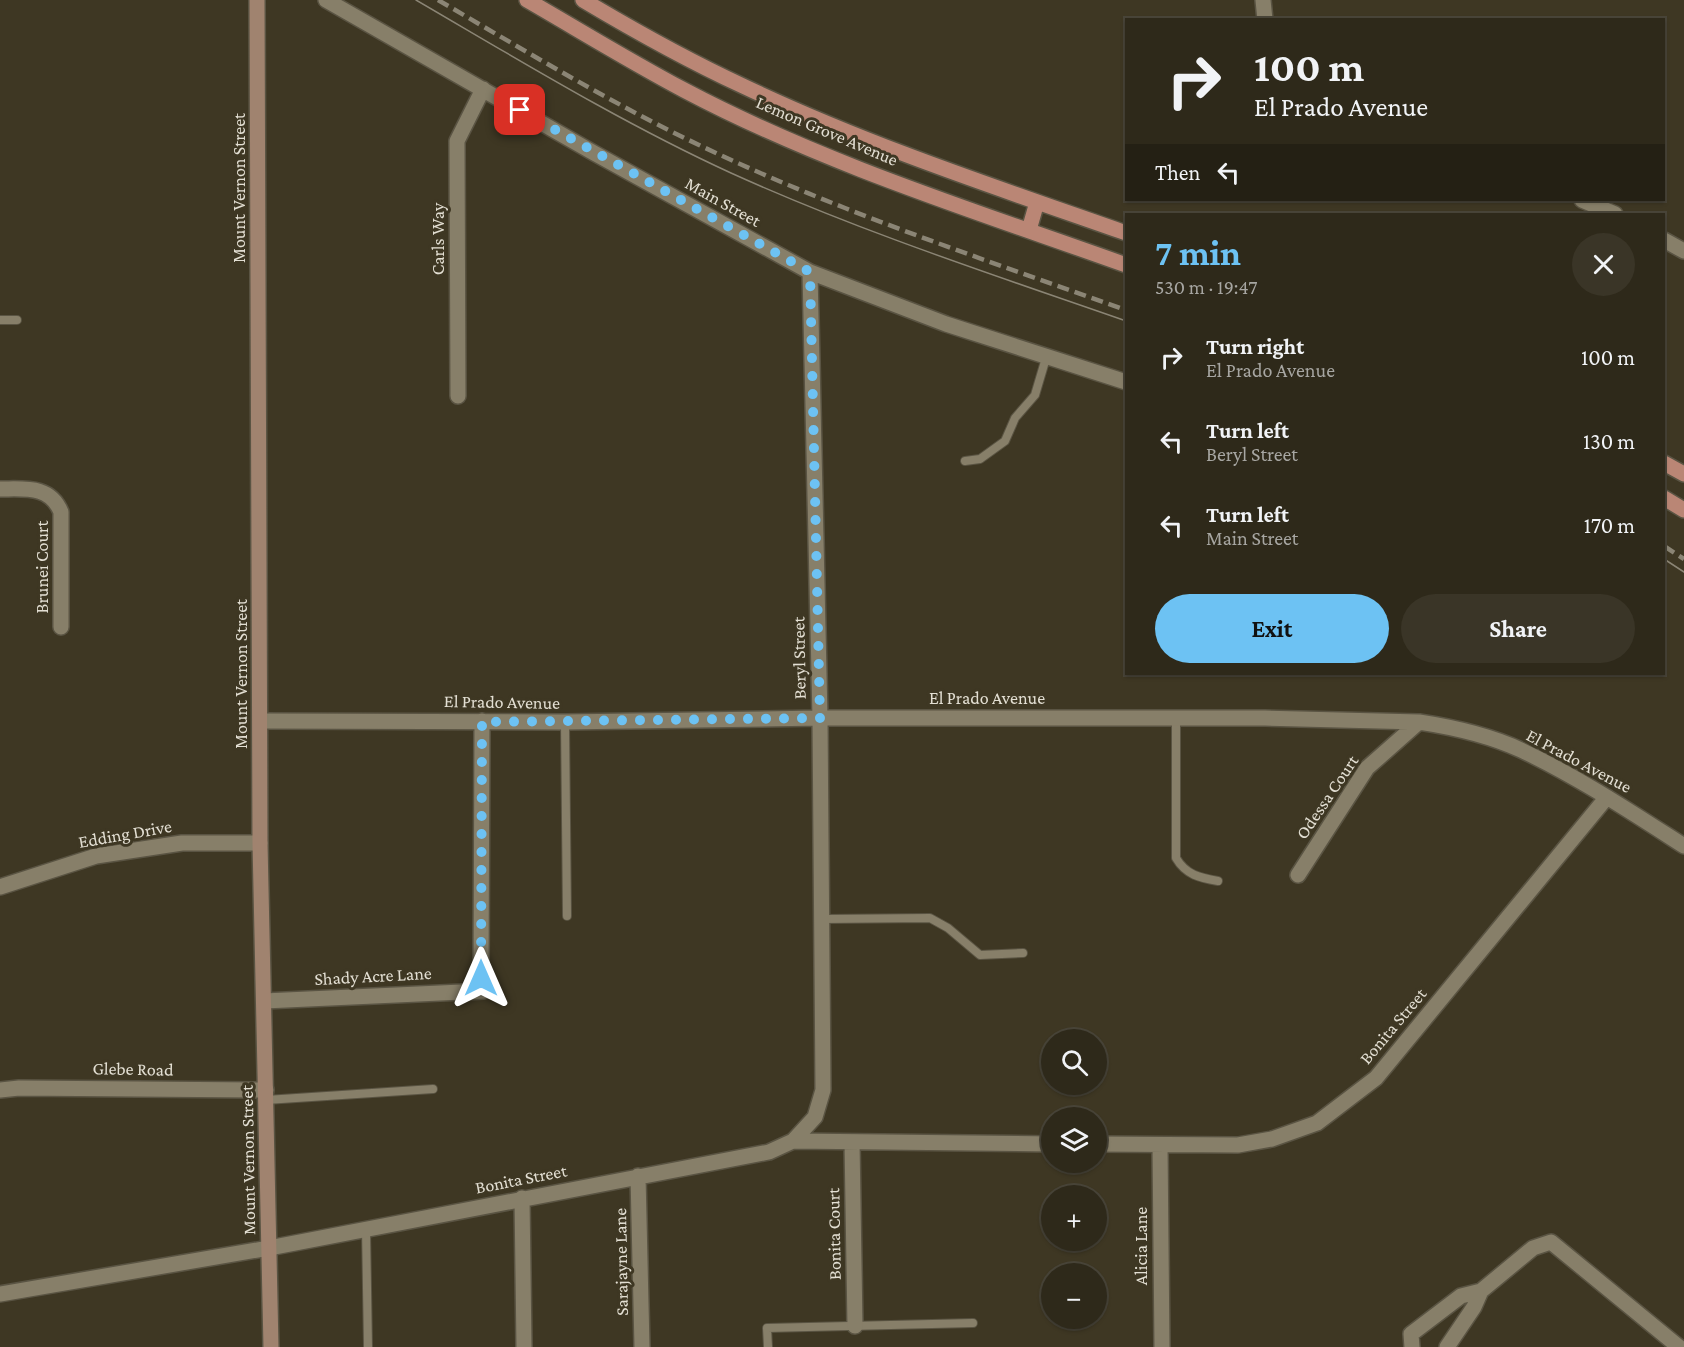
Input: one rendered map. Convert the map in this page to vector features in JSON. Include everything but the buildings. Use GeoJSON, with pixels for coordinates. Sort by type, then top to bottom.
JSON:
{"type":"FeatureCollection","features":[{"type":"Feature","properties":{"kind":"main road","name":"Lemon Grove Avenue"},"geometry":{"type":"LineString","coordinates":[[527,0],[685,90],[777,134],[930,195],[1125,265]]}},
{"type":"Feature","properties":{"kind":"main road","name":"Lemon Grove Avenue"},"geometry":{"type":"LineString","coordinates":[[583,0],[743,86],[850,132],[1125,233]]}},
{"type":"Feature","properties":{"kind":"main road"},"geometry":{"type":"LineString","coordinates":[[1029,230],[1037,201]]}},
{"type":"Feature","properties":{"kind":"main road"},"geometry":{"type":"LineString","coordinates":[[1665,464],[1684,474]]}},
{"type":"Feature","properties":{"kind":"main road"},"geometry":{"type":"LineString","coordinates":[[1665,499],[1684,510]]}},
{"type":"Feature","properties":{"kind":"street","name":"Mount Vernon Street"},"geometry":{"type":"LineString","coordinates":[[257,0],[260,843],[271,1347]]}},
{"type":"Feature","properties":{"kind":"street","name":"Main Street"},"geometry":{"type":"LineString","coordinates":[[326,0],[810,272],[946,324],[1125,382]]}},
{"type":"Feature","properties":{"kind":"street"},"geometry":{"type":"LineString","coordinates":[[1263,0],[1265,18]]}},
{"type":"Feature","properties":{"kind":"street","name":"Carls Way"},"geometry":{"type":"LineString","coordinates":[[459,396],[457,141],[483,89]]}},
{"type":"Feature","properties":{"kind":"street"},"geometry":{"type":"LineString","coordinates":[[1584,201],[1613,213]]}},
{"type":"Feature","properties":{"kind":"street"},"geometry":{"type":"LineString","coordinates":[[1665,241],[1684,251]]}},
{"type":"Feature","properties":{"kind":"street","name":"Beryl Street"},"geometry":{"type":"LineString","coordinates":[[793,1141],[815,1117],[824,1089],[820,718],[810,272]]}},
{"type":"Feature","properties":{"kind":"street","name":"Brunei Court"},"geometry":{"type":"LineString","coordinates":[[0,489],[43,490],[57,502],[61,512],[61,627]]}},
{"type":"Feature","properties":{"kind":"street","name":"El Prado Avenue"},"geometry":{"type":"LineString","coordinates":[[261,721],[565,722],[820,718],[1176,718],[1419,722],[1441,726],[1519,749],[1607,797],[1684,846]]}},
{"type":"Feature","properties":{"kind":"street","name":"Shady Acre Lane"},"geometry":{"type":"LineString","coordinates":[[264,1001],[482,984],[482,722]]}},
{"type":"Feature","properties":{"kind":"street","name":"Odessa Court"},"geometry":{"type":"LineString","coordinates":[[1298,875],[1367,768],[1419,722]]}},
{"type":"Feature","properties":{"kind":"street","name":"Bonita Street"},"geometry":{"type":"LineString","coordinates":[[1107,1144],[1238,1145],[1272,1139],[1317,1123],[1376,1078],[1607,797]]}},
{"type":"Feature","properties":{"kind":"street","name":"Edding Drive"},"geometry":{"type":"LineString","coordinates":[[0,887],[96,856],[182,843],[260,843]]}},
{"type":"Feature","properties":{"kind":"street","name":"Glebe Road"},"geometry":{"type":"LineString","coordinates":[[0,1090],[26,1088],[266,1095]]}},
{"type":"Feature","properties":{"kind":"street","name":"Bonita Street"},"geometry":{"type":"LineString","coordinates":[[0,1294],[269,1248],[769,1152],[793,1141],[1041,1144]]}},
{"type":"Feature","properties":{"kind":"street","name":"Bonita Court"},"geometry":{"type":"LineString","coordinates":[[852,1142],[855,1326]]}},
{"type":"Feature","properties":{"kind":"street","name":"Alicia Lane"},"geometry":{"type":"LineString","coordinates":[[1160,1145],[1162,1347]]}},
{"type":"Feature","properties":{"kind":"street","name":"Sarajayne Lane"},"geometry":{"type":"LineString","coordinates":[[638,1176],[642,1347]]}},
{"type":"Feature","properties":{"kind":"street"},"geometry":{"type":"LineString","coordinates":[[522,1198],[524,1347]]}},
{"type":"Feature","properties":{"kind":"street"},"geometry":{"type":"LineString","coordinates":[[1412,1347],[1409,1342],[1411,1334],[1461,1296],[1481,1291],[1533,1248],[1551,1242],[1679,1347]]}},
{"type":"Feature","properties":{"kind":"street"},"geometry":{"type":"LineString","coordinates":[[1447,1347],[1474,1307],[1481,1291]]}},
{"type":"Feature","properties":{"kind":"lane"},"geometry":{"type":"LineString","coordinates":[[0,320],[17,320]]}},
{"type":"Feature","properties":{"kind":"lane"},"geometry":{"type":"LineString","coordinates":[[965,460],[980,459],[1005,441],[1015,418],[1035,395],[1046,358]]}},
{"type":"Feature","properties":{"kind":"lane"},"geometry":{"type":"LineString","coordinates":[[1176,718],[1176,858],[1182,868],[1198,878],[1218,881]]}},
{"type":"Feature","properties":{"kind":"lane"},"geometry":{"type":"LineString","coordinates":[[565,722],[567,916]]}},
{"type":"Feature","properties":{"kind":"lane"},"geometry":{"type":"LineString","coordinates":[[822,919],[930,918],[948,928],[980,955],[1023,953]]}},
{"type":"Feature","properties":{"kind":"lane"},"geometry":{"type":"LineString","coordinates":[[266,1095],[433,1089]]}},
{"type":"Feature","properties":{"kind":"lane"},"geometry":{"type":"LineString","coordinates":[[366,1229],[368,1347]]}},
{"type":"Feature","properties":{"kind":"lane"},"geometry":{"type":"LineString","coordinates":[[768,1347],[767,1328],[973,1323]]}},
{"type":"Feature","properties":{"kind":"tram line"},"geometry":{"type":"LineString","coordinates":[[416,0],[611,112],[731,173],[877,233],[1125,321]]}},
{"type":"Feature","properties":{"kind":"tram line"},"geometry":{"type":"LineString","coordinates":[[1665,560],[1684,572]]}},
{"type":"Feature","properties":{"kind":"railway"},"geometry":{"type":"LineString","coordinates":[[438,0],[632,111],[751,169],[857,213],[1125,310]]}},
{"type":"Feature","properties":{"kind":"railway"},"geometry":{"type":"LineString","coordinates":[[1665,547],[1684,559]]}},
{"type":"Feature","properties":{"kind":"route"},"geometry":{"type":"LineString","coordinates":[[481,978],[482,722],[820,718],[810,272],[520,110]]}}]}
